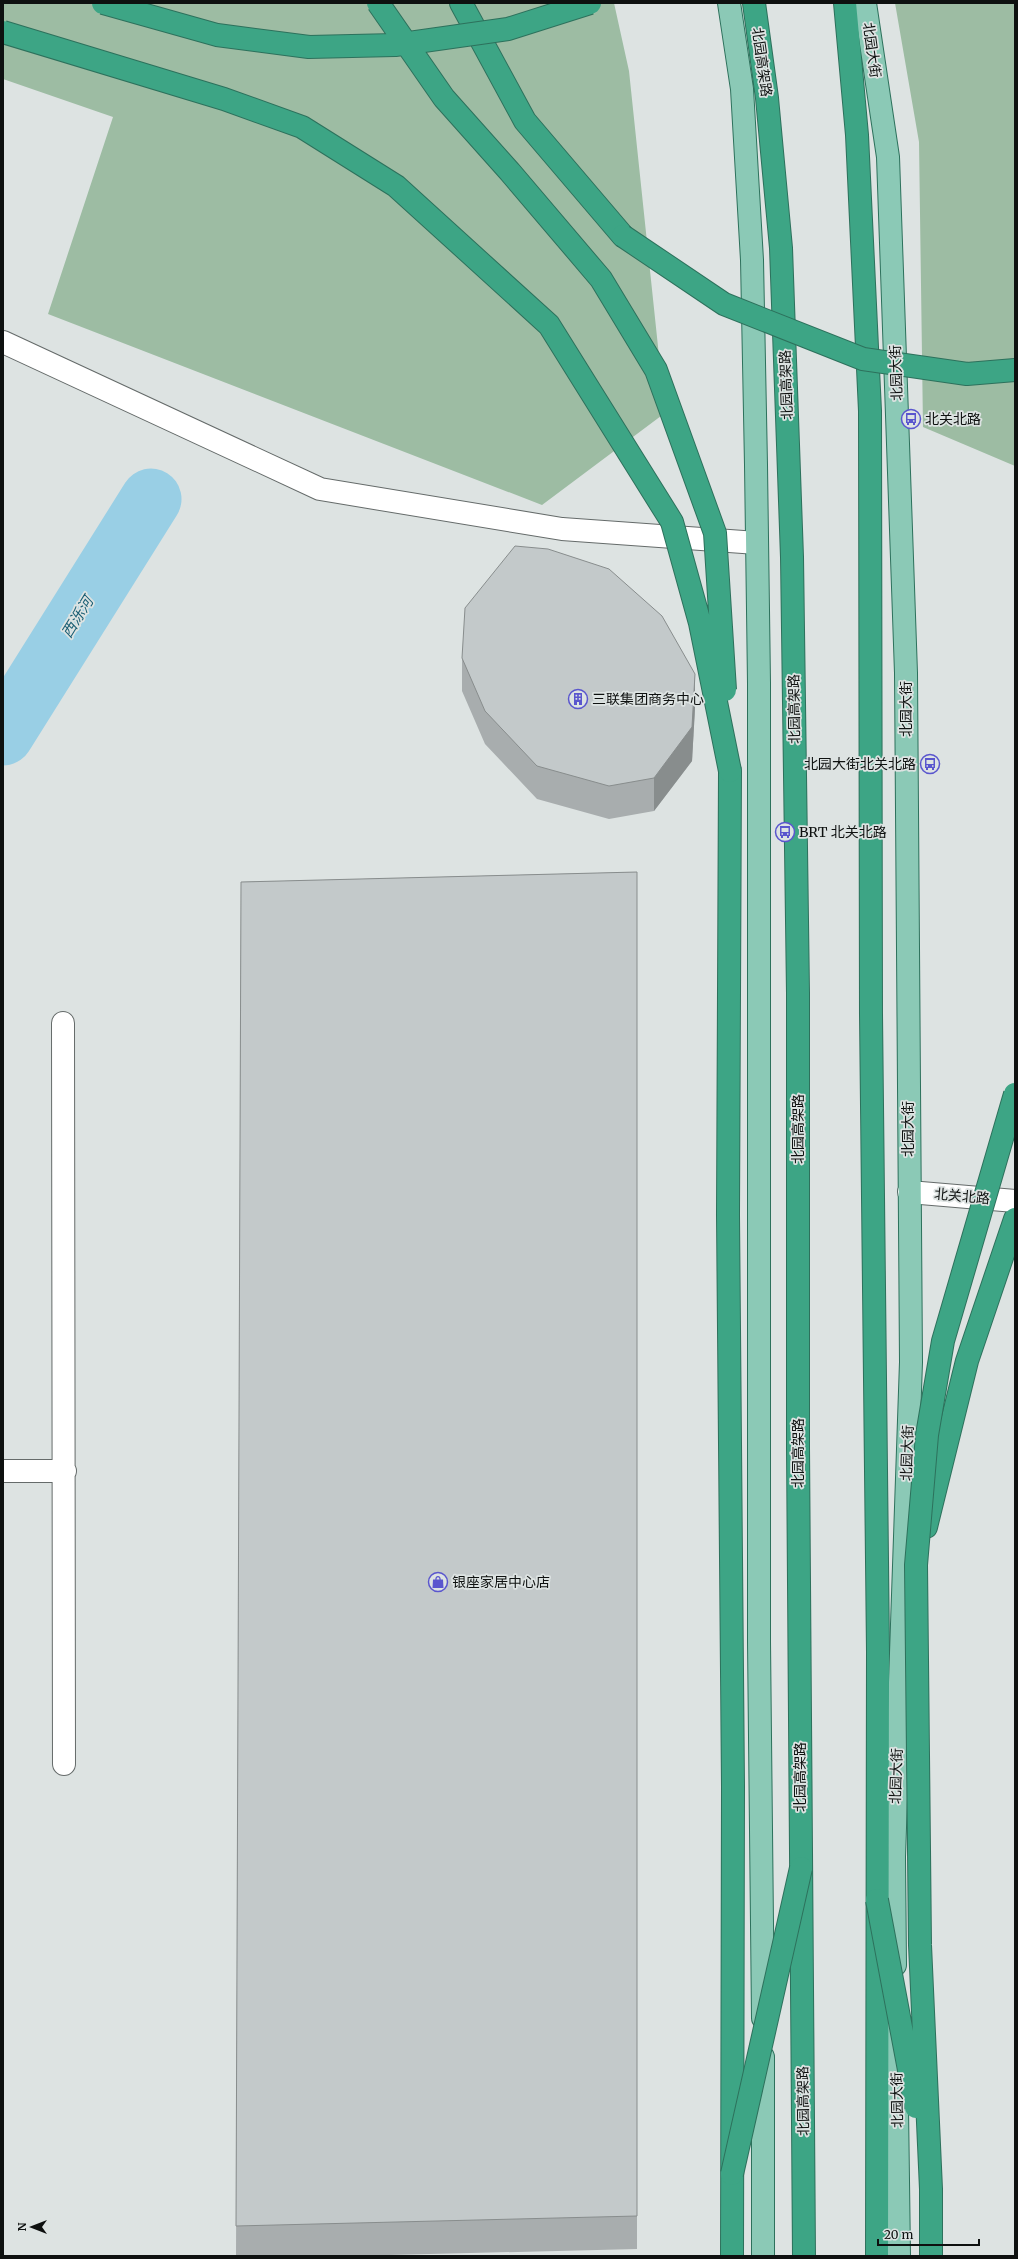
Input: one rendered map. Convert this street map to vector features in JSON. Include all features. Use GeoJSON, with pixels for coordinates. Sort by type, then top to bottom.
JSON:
{"type":"FeatureCollection","features":[{"type":"Feature","properties":{"kind":"highway"},"geometry":{"type":"LineString","coordinates":[[103,3],[217,35],[309,47],[395,45],[508,29],[590,3]]}},
{"type":"Feature","properties":{"kind":"highway"},"geometry":{"type":"LineString","coordinates":[[378,3],[444,98],[510,172],[601,279],[656,370],[715,533],[730,771],[728,1223],[733,1778],[732,2256]]}},
{"type":"Feature","properties":{"kind":"highway"},"geometry":{"type":"LineString","coordinates":[[461,3],[525,121],[623,236],[724,304],[863,359],[967,374],[1015,370]]}},
{"type":"Feature","properties":{"kind":"highway","name":"北园高架路"},"geometry":{"type":"LineString","coordinates":[[754,3],[768,98],[782,248],[792,557],[798,993],[804,2256]]}},
{"type":"Feature","properties":{"kind":"highway"},"geometry":{"type":"LineString","coordinates":[[845,3],[857,135],[870,411],[871,1014],[878,1652],[877,2256]]}},
{"type":"Feature","properties":{"kind":"highway"},"geometry":{"type":"LineString","coordinates":[[3,32],[224,99],[302,127],[396,186],[549,325],[672,522],[700,623],[730,771]]}},
{"type":"Feature","properties":{"kind":"highway"},"geometry":{"type":"LineString","coordinates":[[931,2256],[931,2189],[920,1945],[916,1565],[927,1435],[943,1341],[1015,1094]]}},
{"type":"Feature","properties":{"kind":"highway"},"geometry":{"type":"LineString","coordinates":[[916,1565],[967,1361],[1015,1219]]}},
{"type":"Feature","properties":{"kind":"highway"},"geometry":{"type":"LineString","coordinates":[[732,2174],[801,1868]]}},
{"type":"Feature","properties":{"kind":"highway"},"geometry":{"type":"LineString","coordinates":[[878,1900],[931,2189]]}},
{"type":"Feature","properties":{"kind":"main road"},"geometry":{"type":"LineString","coordinates":[[729,3],[742,88],[752,260],[757,543],[759,1634],[763,2256]]}},
{"type":"Feature","properties":{"kind":"main road","name":"北园大街"},"geometry":{"type":"LineString","coordinates":[[866,3],[888,157],[906,673],[911,1362],[894,1857],[899,2256]]}},
{"type":"Feature","properties":{"kind":"street"},"geometry":{"type":"LineString","coordinates":[[3,342],[320,489],[562,529],[757,543]]}},
{"type":"Feature","properties":{"kind":"street"},"geometry":{"type":"LineString","coordinates":[[63,1023],[65,1471],[64,1764]]}},
{"type":"Feature","properties":{"kind":"street","name":"北关北路"},"geometry":{"type":"LineString","coordinates":[[909,1192],[1015,1201]]}},
{"type":"Feature","properties":{"kind":"street"},"geometry":{"type":"LineString","coordinates":[[3,1471],[65,1471]]}},
{"type":"Feature","properties":{"kind":"green space"},"geometry":{"type":"Polygon","coordinates":[[[3,3],[614,3],[629,71],[665,413],[542,505],[48,314],[113,117],[3,79],[3,3]]]}},
{"type":"Feature","properties":{"kind":"green space"},"geometry":{"type":"Polygon","coordinates":[[[895,3],[1015,3],[1015,466],[923,427],[919,142],[895,3]]]}},
{"type":"Feature","properties":{"kind":"building","name":"三联集团商务中心"},"geometry":{"type":"Polygon","coordinates":[[[515,546],[548,549],[609,569],[662,616],[695,674],[692,727],[654,778],[609,786],[537,766],[485,711],[462,658],[465,608],[515,546]]]}},
{"type":"Feature","properties":{"kind":"building","name":"银座家居中心店"},"geometry":{"type":"Polygon","coordinates":[[[637,872],[637,2216],[236,2226],[241,882],[637,872]]]}},
{"type":"Feature","properties":{"kind":"waterway","name":"西泺河"},"geometry":{"type":"LineString","coordinates":[[3,735],[151,499]]}},
{"type":"Feature","properties":{"kind":"place","name":"北关北路"},"geometry":{"type":"Point","coordinates":[911,419]}},
{"type":"Feature","properties":{"kind":"place","name":"三联集团商务中心"},"geometry":{"type":"Point","coordinates":[578,699]}},
{"type":"Feature","properties":{"kind":"place","name":"北园大街北关北路"},"geometry":{"type":"Point","coordinates":[930,764]}},
{"type":"Feature","properties":{"kind":"place","name":"BRT 北关北路"},"geometry":{"type":"Point","coordinates":[785,832]}},
{"type":"Feature","properties":{"kind":"place","name":"银座家居中心店"},"geometry":{"type":"Point","coordinates":[438,1582]}}]}
